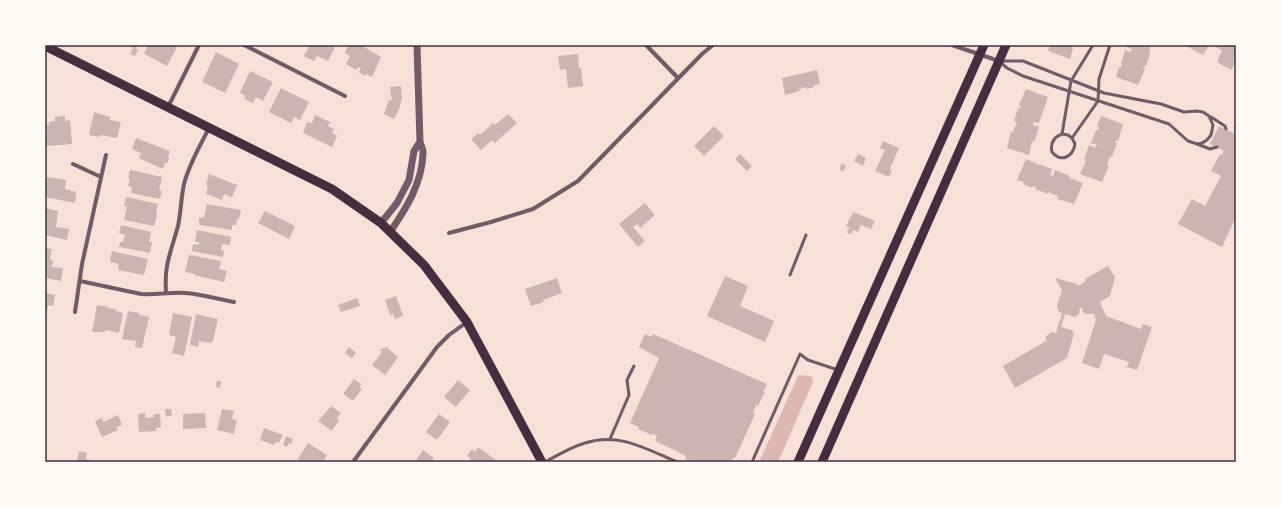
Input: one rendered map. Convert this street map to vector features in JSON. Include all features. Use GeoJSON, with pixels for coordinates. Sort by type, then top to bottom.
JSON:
{"type":"FeatureCollection","features":[{"type":"Feature","properties":{"kind":"main road"},"geometry":{"type":"LineString","coordinates":[[798,462],[984,45]]}},
{"type":"Feature","properties":{"kind":"main road"},"geometry":{"type":"LineString","coordinates":[[822,462],[1006,45]]}},
{"type":"Feature","properties":{"kind":"main road"},"geometry":{"type":"LineString","coordinates":[[45,46],[332,189],[381,223],[424,265],[467,322],[542,462]]}},
{"type":"Feature","properties":{"kind":"street"},"geometry":{"type":"LineString","coordinates":[[167,108],[199,45]]}},
{"type":"Feature","properties":{"kind":"street"},"geometry":{"type":"LineString","coordinates":[[244,45],[345,96]]}},
{"type":"Feature","properties":{"kind":"street"},"geometry":{"type":"LineString","coordinates":[[390,232],[412,195],[419,178],[424,152],[420,142],[418,45]]}},
{"type":"Feature","properties":{"kind":"street"},"geometry":{"type":"LineString","coordinates":[[646,45],[678,78]]}},
{"type":"Feature","properties":{"kind":"street"},"geometry":{"type":"LineString","coordinates":[[449,233],[533,209],[578,181],[702,54],[714,45]]}},
{"type":"Feature","properties":{"kind":"street"},"geometry":{"type":"LineString","coordinates":[[952,45],[999,61]]}},
{"type":"Feature","properties":{"kind":"street"},"geometry":{"type":"LineString","coordinates":[[166,292],[166,263],[178,227],[184,184],[191,164],[209,128]]}},
{"type":"Feature","properties":{"kind":"street"},"geometry":{"type":"LineString","coordinates":[[381,223],[397,203],[409,180],[414,151],[420,142]]}},
{"type":"Feature","properties":{"kind":"street"},"geometry":{"type":"LineString","coordinates":[[75,312],[106,155]]}},
{"type":"Feature","properties":{"kind":"street"},"geometry":{"type":"LineString","coordinates":[[73,164],[101,177]]}},
{"type":"Feature","properties":{"kind":"street"},"geometry":{"type":"LineString","coordinates":[[80,281],[141,294],[166,292],[187,293],[234,302]]}},
{"type":"Feature","properties":{"kind":"street"},"geometry":{"type":"LineString","coordinates":[[353,462],[437,347],[467,322]]}},
{"type":"Feature","properties":{"kind":"lane"},"geometry":{"type":"LineString","coordinates":[[1062,134],[1072,81],[1093,45]]}},
{"type":"Feature","properties":{"kind":"lane"},"geometry":{"type":"LineString","coordinates":[[1072,138],[1098,101],[1099,79],[1110,45]]}},
{"type":"Feature","properties":{"kind":"lane"},"geometry":{"type":"LineString","coordinates":[[999,61],[1023,61],[1072,81],[1113,95],[1161,104],[1184,112],[1203,112],[1225,126],[1226,129]]}},
{"type":"Feature","properties":{"kind":"lane"},"geometry":{"type":"LineString","coordinates":[[999,61],[1019,75],[1169,124],[1188,141],[1210,149],[1217,147]]}},
{"type":"Feature","properties":{"kind":"lane"},"geometry":{"type":"LineString","coordinates":[[1197,144],[1202,143],[1211,135],[1213,125],[1209,116]]}},
{"type":"Feature","properties":{"kind":"lane"},"geometry":{"type":"LineString","coordinates":[[1062,134],[1068,135],[1072,138],[1075,144],[1072,154],[1065,158],[1052,152],[1051,146],[1054,139],[1062,134]]}},
{"type":"Feature","properties":{"kind":"lane"},"geometry":{"type":"LineString","coordinates":[[790,275],[806,235]]}},
{"type":"Feature","properties":{"kind":"lane"},"geometry":{"type":"LineString","coordinates":[[752,462],[800,354],[808,360],[838,370]]}},
{"type":"Feature","properties":{"kind":"lane"},"geometry":{"type":"LineString","coordinates":[[610,439],[629,395],[627,380],[634,366]]}},
{"type":"Feature","properties":{"kind":"lane"},"geometry":{"type":"LineString","coordinates":[[546,462],[584,443],[600,439],[630,442],[677,462]]}},
{"type":"Feature","properties":{"kind":"shaded area"},"geometry":{"type":"Polygon","coordinates":[[[803,375],[812,377],[813,382],[778,462],[759,462],[798,376],[803,375]]]}},
{"type":"Feature","properties":{"kind":"building"},"geometry":{"type":"Polygon","coordinates":[[[127,45],[138,45],[136,49],[138,50],[135,56],[130,54],[133,48],[127,45]]]}},
{"type":"Feature","properties":{"kind":"building"},"geometry":{"type":"Polygon","coordinates":[[[148,45],[178,45],[167,66],[144,54],[148,45]]]}},
{"type":"Feature","properties":{"kind":"building"},"geometry":{"type":"Polygon","coordinates":[[[310,45],[336,45],[328,61],[317,56],[314,61],[304,56],[310,45]]]}},
{"type":"Feature","properties":{"kind":"building"},"geometry":{"type":"Polygon","coordinates":[[[348,45],[361,45],[381,57],[372,77],[366,74],[365,76],[359,72],[361,69],[358,67],[356,70],[346,64],[350,56],[345,53],[348,45]]]}},
{"type":"Feature","properties":{"kind":"building"},"geometry":{"type":"Polygon","coordinates":[[[1050,45],[1073,45],[1070,59],[1048,51],[1050,45]]]}},
{"type":"Feature","properties":{"kind":"building"},"geometry":{"type":"Polygon","coordinates":[[[1126,45],[1151,45],[1150,54],[1146,66],[1143,68],[1145,69],[1138,85],[1116,77],[1119,67],[1121,67],[1122,64],[1125,50],[1131,52],[1132,49],[1126,47],[1126,45]]]}},
{"type":"Feature","properties":{"kind":"building"},"geometry":{"type":"Polygon","coordinates":[[[1184,45],[1209,45],[1203,55],[1184,45]]]}},
{"type":"Feature","properties":{"kind":"building"},"geometry":{"type":"Polygon","coordinates":[[[1212,45],[1236,45],[1236,61],[1231,70],[1217,62],[1222,50],[1212,45]]]}},
{"type":"Feature","properties":{"kind":"building"},"geometry":{"type":"Polygon","coordinates":[[[216,52],[239,64],[225,93],[202,82],[216,52]]]}},
{"type":"Feature","properties":{"kind":"building"},"geometry":{"type":"Polygon","coordinates":[[[578,54],[583,86],[568,88],[566,69],[560,70],[558,56],[578,54]]]}},
{"type":"Feature","properties":{"kind":"building"},"geometry":{"type":"Polygon","coordinates":[[[817,70],[820,84],[814,85],[814,87],[807,89],[806,87],[799,89],[800,91],[785,95],[782,78],[817,70]]]}},
{"type":"Feature","properties":{"kind":"building"},"geometry":{"type":"Polygon","coordinates":[[[250,71],[273,82],[263,101],[256,97],[253,103],[244,99],[246,96],[240,93],[250,71]]]}},
{"type":"Feature","properties":{"kind":"building"},"geometry":{"type":"Polygon","coordinates":[[[401,86],[401,105],[394,119],[384,114],[389,100],[391,101],[392,98],[390,87],[401,86]]]}},
{"type":"Feature","properties":{"kind":"building"},"geometry":{"type":"Polygon","coordinates":[[[281,88],[309,102],[300,120],[294,117],[291,123],[269,112],[281,88]]]}},
{"type":"Feature","properties":{"kind":"building"},"geometry":{"type":"Polygon","coordinates":[[[1026,89],[1048,97],[1039,123],[1033,123],[1033,125],[1039,127],[1034,142],[1032,141],[1029,155],[1007,148],[1011,131],[1013,132],[1017,122],[1014,121],[1018,108],[1020,109],[1021,106],[1019,105],[1026,89]]]}},
{"type":"Feature","properties":{"kind":"building"},"geometry":{"type":"Polygon","coordinates":[[[94,112],[110,117],[110,120],[121,122],[117,138],[89,135],[94,112]]]}},
{"type":"Feature","properties":{"kind":"building"},"geometry":{"type":"Polygon","coordinates":[[[508,114],[517,123],[495,143],[492,140],[481,150],[471,139],[478,133],[480,135],[493,123],[495,125],[508,114]]]}},
{"type":"Feature","properties":{"kind":"building"},"geometry":{"type":"Polygon","coordinates":[[[315,115],[330,122],[328,126],[334,129],[332,133],[337,136],[332,147],[303,133],[307,122],[312,123],[315,115]]]}},
{"type":"Feature","properties":{"kind":"building"},"geometry":{"type":"Polygon","coordinates":[[[65,116],[65,121],[70,120],[72,144],[46,146],[46,125],[49,125],[49,122],[55,121],[55,117],[65,116]]]}},
{"type":"Feature","properties":{"kind":"building"},"geometry":{"type":"Polygon","coordinates":[[[1101,116],[1123,124],[1118,141],[1116,140],[1115,143],[1117,143],[1112,157],[1110,156],[1107,165],[1109,166],[1102,182],[1080,174],[1086,161],[1084,160],[1089,145],[1095,148],[1097,145],[1091,143],[1096,130],[1098,130],[1099,127],[1097,126],[1101,116]]]}},
{"type":"Feature","properties":{"kind":"building"},"geometry":{"type":"Polygon","coordinates":[[[1236,123],[1236,217],[1222,247],[1178,224],[1192,199],[1205,206],[1221,176],[1211,171],[1220,154],[1222,155],[1224,151],[1210,144],[1219,126],[1233,133],[1235,129],[1233,128],[1236,123]]]}},
{"type":"Feature","properties":{"kind":"building"},"geometry":{"type":"Polygon","coordinates":[[[714,126],[724,136],[704,156],[694,146],[714,126]]]}},
{"type":"Feature","properties":{"kind":"building"},"geometry":{"type":"Polygon","coordinates":[[[136,138],[170,151],[168,163],[165,163],[163,169],[139,158],[141,153],[132,149],[136,138]]]}},
{"type":"Feature","properties":{"kind":"building"},"geometry":{"type":"Polygon","coordinates":[[[883,141],[899,148],[890,169],[892,170],[889,177],[875,171],[885,150],[880,148],[883,141]]]}},
{"type":"Feature","properties":{"kind":"building"},"geometry":{"type":"Polygon","coordinates":[[[740,154],[752,166],[747,171],[735,159],[740,154]]]}},
{"type":"Feature","properties":{"kind":"building"},"geometry":{"type":"Polygon","coordinates":[[[858,154],[866,158],[863,166],[854,161],[858,154]]]}},
{"type":"Feature","properties":{"kind":"building"},"geometry":{"type":"Polygon","coordinates":[[[1026,159],[1052,169],[1050,175],[1053,176],[1055,170],[1070,176],[1069,178],[1083,183],[1074,204],[1057,199],[1058,196],[1035,189],[1036,187],[1033,186],[1032,188],[1023,184],[1024,182],[1017,180],[1026,159]]]}},
{"type":"Feature","properties":{"kind":"building"},"geometry":{"type":"Polygon","coordinates":[[[841,164],[846,165],[844,171],[840,170],[841,164]]]}},
{"type":"Feature","properties":{"kind":"building"},"geometry":{"type":"Polygon","coordinates":[[[130,170],[162,177],[159,190],[162,191],[160,199],[131,193],[132,187],[128,186],[130,170]]]}},
{"type":"Feature","properties":{"kind":"building"},"geometry":{"type":"Polygon","coordinates":[[[209,174],[237,185],[232,197],[224,194],[222,200],[206,194],[208,185],[206,185],[209,174]]]}},
{"type":"Feature","properties":{"kind":"building"},"geometry":{"type":"Polygon","coordinates":[[[47,177],[66,180],[65,189],[76,192],[75,203],[45,197],[47,177]]]}},
{"type":"Feature","properties":{"kind":"building"},"geometry":{"type":"Polygon","coordinates":[[[126,197],[158,204],[154,226],[124,220],[127,207],[124,206],[126,197]]]}},
{"type":"Feature","properties":{"kind":"building"},"geometry":{"type":"Polygon","coordinates":[[[645,203],[655,215],[640,228],[638,224],[633,227],[645,241],[638,247],[619,224],[645,203]]]}},
{"type":"Feature","properties":{"kind":"building"},"geometry":{"type":"Polygon","coordinates":[[[207,204],[241,210],[236,225],[232,225],[232,230],[200,225],[199,218],[204,217],[207,204]]]}},
{"type":"Feature","properties":{"kind":"building"},"geometry":{"type":"Polygon","coordinates":[[[45,208],[58,211],[56,227],[69,229],[67,240],[45,235],[45,208]]]}},
{"type":"Feature","properties":{"kind":"building"},"geometry":{"type":"Polygon","coordinates":[[[265,211],[295,226],[289,239],[258,223],[265,211]]]}},
{"type":"Feature","properties":{"kind":"building"},"geometry":{"type":"Polygon","coordinates":[[[853,212],[875,221],[871,229],[861,225],[858,232],[853,230],[851,234],[847,233],[849,228],[846,226],[853,212]]]}},
{"type":"Feature","properties":{"kind":"building"},"geometry":{"type":"Polygon","coordinates":[[[121,225],[151,232],[149,242],[152,242],[150,253],[119,247],[120,242],[123,242],[125,235],[119,233],[121,225]]]}},
{"type":"Feature","properties":{"kind":"building"},"geometry":{"type":"Polygon","coordinates":[[[197,230],[231,237],[230,245],[222,244],[221,250],[224,251],[223,257],[192,251],[193,244],[199,245],[199,242],[195,242],[197,230]]]}},
{"type":"Feature","properties":{"kind":"building"},"geometry":{"type":"Polygon","coordinates":[[[45,248],[52,249],[50,259],[53,260],[52,267],[63,268],[61,281],[45,278],[45,248]]]}},
{"type":"Feature","properties":{"kind":"building"},"geometry":{"type":"Polygon","coordinates":[[[112,251],[148,259],[144,275],[118,270],[119,264],[110,262],[112,251]]]}},
{"type":"Feature","properties":{"kind":"building"},"geometry":{"type":"Polygon","coordinates":[[[189,255],[221,261],[219,269],[227,271],[224,282],[185,272],[189,255]]]}},
{"type":"Feature","properties":{"kind":"building"},"geometry":{"type":"Polygon","coordinates":[[[1108,266],[1115,277],[1110,296],[1100,302],[1106,316],[1141,329],[1143,324],[1152,327],[1137,370],[1127,367],[1129,362],[1104,354],[1099,369],[1082,363],[1096,320],[1094,314],[1086,314],[1083,312],[1082,308],[1080,308],[1079,314],[1075,317],[1065,314],[1061,327],[1072,330],[1074,333],[1067,358],[1015,388],[1003,366],[1046,341],[1046,336],[1052,332],[1056,333],[1062,313],[1059,312],[1057,306],[1062,290],[1055,278],[1077,284],[1078,286],[1086,281],[1085,279],[1108,266]]]}},
{"type":"Feature","properties":{"kind":"building"},"geometry":{"type":"Polygon","coordinates":[[[725,276],[748,286],[740,306],[774,321],[765,342],[707,316],[725,276]]]}},
{"type":"Feature","properties":{"kind":"building"},"geometry":{"type":"Polygon","coordinates":[[[557,278],[562,293],[543,300],[544,302],[531,306],[525,289],[557,278]]]}},
{"type":"Feature","properties":{"kind":"building"},"geometry":{"type":"Polygon","coordinates":[[[45,293],[55,295],[53,306],[48,305],[46,318],[45,293]]]}},
{"type":"Feature","properties":{"kind":"building"},"geometry":{"type":"Polygon","coordinates":[[[396,296],[403,316],[395,319],[393,314],[390,315],[385,300],[396,296]]]}},
{"type":"Feature","properties":{"kind":"building"},"geometry":{"type":"Polygon","coordinates":[[[357,298],[360,306],[341,312],[338,305],[357,298]]]}},
{"type":"Feature","properties":{"kind":"building"},"geometry":{"type":"Polygon","coordinates":[[[97,305],[116,309],[116,311],[123,313],[119,333],[105,330],[105,332],[92,332],[97,305]]]}},
{"type":"Feature","properties":{"kind":"building"},"geometry":{"type":"Polygon","coordinates":[[[128,311],[149,317],[142,348],[135,347],[136,341],[122,339],[128,311]]]}},
{"type":"Feature","properties":{"kind":"building"},"geometry":{"type":"Polygon","coordinates":[[[173,313],[192,317],[184,356],[172,353],[176,337],[169,335],[173,313]]]}},
{"type":"Feature","properties":{"kind":"building"},"geometry":{"type":"Polygon","coordinates":[[[196,314],[218,319],[213,341],[211,343],[199,341],[198,347],[190,345],[196,314]]]}},
{"type":"Feature","properties":{"kind":"building"},"geometry":{"type":"Polygon","coordinates":[[[645,334],[652,337],[653,334],[767,384],[758,406],[756,405],[753,413],[755,414],[735,458],[734,457],[731,462],[692,462],[685,459],[686,456],[679,452],[655,441],[657,436],[638,429],[639,427],[630,423],[659,358],[639,347],[645,334]]]}},
{"type":"Feature","properties":{"kind":"building"},"geometry":{"type":"Polygon","coordinates":[[[349,347],[356,353],[352,358],[345,353],[349,347]]]}},
{"type":"Feature","properties":{"kind":"building"},"geometry":{"type":"Polygon","coordinates":[[[386,347],[398,357],[385,375],[372,365],[382,352],[380,350],[386,347]]]}},
{"type":"Feature","properties":{"kind":"building"},"geometry":{"type":"Polygon","coordinates":[[[354,379],[361,384],[359,387],[362,389],[353,401],[343,394],[354,379]]]}},
{"type":"Feature","properties":{"kind":"building"},"geometry":{"type":"Polygon","coordinates":[[[458,380],[470,390],[456,407],[444,397],[458,380]]]}},
{"type":"Feature","properties":{"kind":"building"},"geometry":{"type":"Polygon","coordinates":[[[217,381],[221,381],[220,388],[216,387],[217,381]]]}},
{"type":"Feature","properties":{"kind":"building"},"geometry":{"type":"Polygon","coordinates":[[[331,406],[341,413],[337,418],[339,420],[332,431],[318,421],[331,406]]]}},
{"type":"Feature","properties":{"kind":"building"},"geometry":{"type":"Polygon","coordinates":[[[165,409],[171,409],[172,416],[166,416],[165,409]]]}},
{"type":"Feature","properties":{"kind":"building"},"geometry":{"type":"Polygon","coordinates":[[[222,409],[234,411],[232,419],[237,420],[234,434],[217,430],[222,409]]]}},
{"type":"Feature","properties":{"kind":"building"},"geometry":{"type":"Polygon","coordinates":[[[145,413],[146,418],[154,417],[154,414],[160,414],[161,427],[156,428],[156,431],[139,432],[138,414],[145,413]]]}},
{"type":"Feature","properties":{"kind":"building"},"geometry":{"type":"Polygon","coordinates":[[[205,413],[206,428],[183,429],[183,414],[205,413]]]}},
{"type":"Feature","properties":{"kind":"building"},"geometry":{"type":"Polygon","coordinates":[[[439,414],[450,422],[437,440],[426,432],[439,414]]]}},
{"type":"Feature","properties":{"kind":"building"},"geometry":{"type":"Polygon","coordinates":[[[118,415],[122,425],[116,427],[118,430],[102,437],[95,421],[102,418],[103,422],[118,415]]]}},
{"type":"Feature","properties":{"kind":"building"},"geometry":{"type":"Polygon","coordinates":[[[264,428],[283,435],[279,443],[276,442],[274,445],[260,440],[264,428]]]}},
{"type":"Feature","properties":{"kind":"building"},"geometry":{"type":"Polygon","coordinates":[[[286,436],[293,439],[291,444],[289,443],[287,447],[283,445],[286,436]]]}},
{"type":"Feature","properties":{"kind":"building"},"geometry":{"type":"Polygon","coordinates":[[[308,443],[327,455],[323,462],[315,462],[311,460],[310,462],[303,462],[298,459],[308,443]]]}},
{"type":"Feature","properties":{"kind":"building"},"geometry":{"type":"Polygon","coordinates":[[[478,447],[496,460],[494,462],[469,462],[471,459],[467,456],[472,449],[475,452],[478,447]]]}},
{"type":"Feature","properties":{"kind":"building"},"geometry":{"type":"Polygon","coordinates":[[[423,450],[434,458],[431,462],[415,462],[423,450]]]}},
{"type":"Feature","properties":{"kind":"building"},"geometry":{"type":"Polygon","coordinates":[[[79,451],[87,453],[86,459],[90,460],[90,462],[77,462],[79,451]]]}}]}
